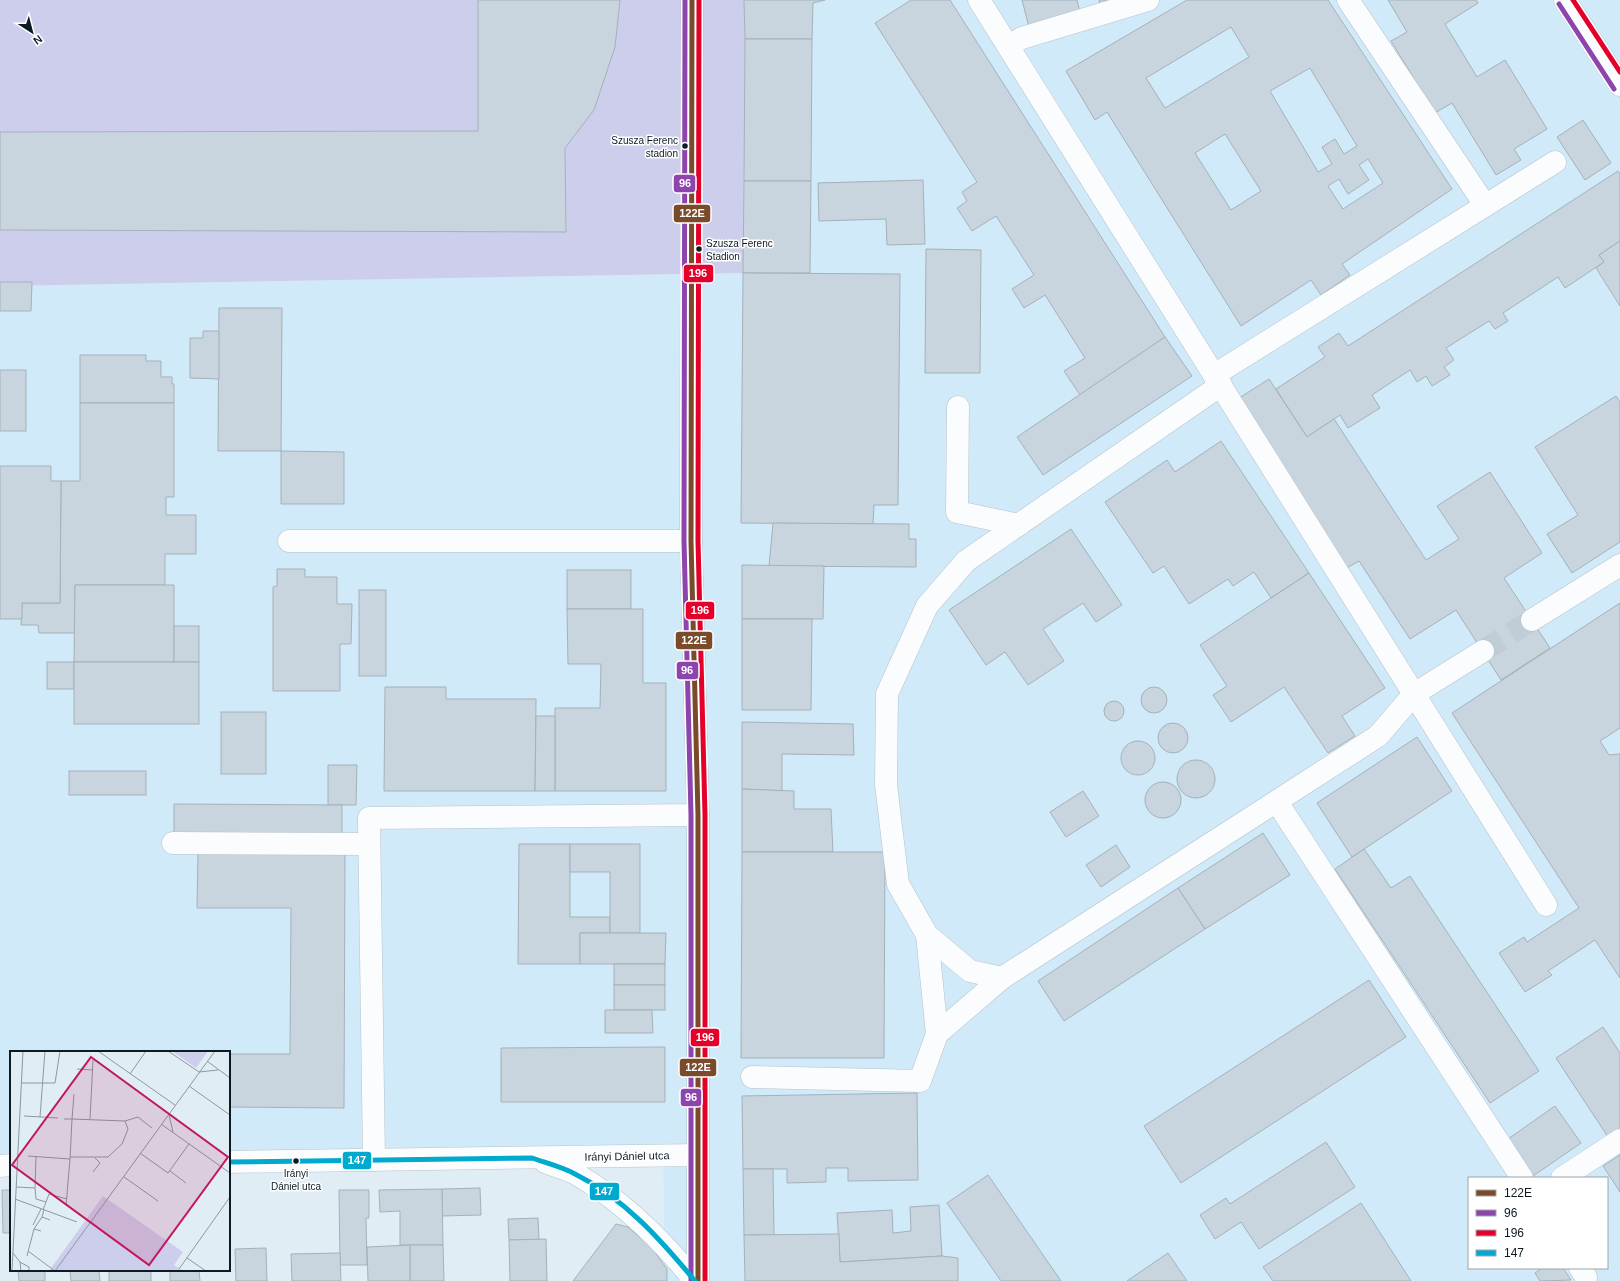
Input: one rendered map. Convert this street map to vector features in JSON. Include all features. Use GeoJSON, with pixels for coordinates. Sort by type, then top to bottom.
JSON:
{"type":"FeatureCollection","features":[{"type":"Feature","properties":{"kind":"street"},"geometry":{"type":"LineString","coordinates":[[692,0],[691,541],[698,815],[698,1281]]}},
{"type":"Feature","properties":{"kind":"street"},"geometry":{"type":"LineString","coordinates":[[979,0],[1546,905]]}},
{"type":"Feature","properties":{"kind":"street"},"geometry":{"type":"LineString","coordinates":[[1008,46],[1022,38],[1148,0]]}},
{"type":"Feature","properties":{"kind":"street"},"geometry":{"type":"LineString","coordinates":[[1348,0],[1485,205]]}},
{"type":"Feature","properties":{"kind":"street"},"geometry":{"type":"LineString","coordinates":[[1565,0],[1620,86]]}},
{"type":"Feature","properties":{"kind":"street"},"geometry":{"type":"LineString","coordinates":[[1002,978],[970,971],[927,935],[898,884],[886,785],[887,694],[927,606],[966,562],[1218,380],[1485,205],[1555,162]]}},
{"type":"Feature","properties":{"kind":"street"},"geometry":{"type":"LineString","coordinates":[[958,407],[957,512],[1019,525]]}},
{"type":"Feature","properties":{"kind":"street"},"geometry":{"type":"LineString","coordinates":[[289,541],[691,541]]}},
{"type":"Feature","properties":{"kind":"street"},"geometry":{"type":"LineString","coordinates":[[1532,620],[1620,565]]}},
{"type":"Feature","properties":{"kind":"street"},"geometry":{"type":"LineString","coordinates":[[938,1034],[1002,978],[1378,736],[1414,694],[1482,651]]}},
{"type":"Feature","properties":{"kind":"street"},"geometry":{"type":"LineString","coordinates":[[1277,802],[1521,1177]]}},
{"type":"Feature","properties":{"kind":"street"},"geometry":{"type":"LineString","coordinates":[[374,1160],[369,818],[698,815]]}},
{"type":"Feature","properties":{"kind":"street"},"geometry":{"type":"LineString","coordinates":[[173,843],[369,844]]}},
{"type":"Feature","properties":{"kind":"street"},"geometry":{"type":"LineString","coordinates":[[752,1077],[920,1081],[938,1034],[927,935]]}},
{"type":"Feature","properties":{"kind":"street"},"geometry":{"type":"LineString","coordinates":[[1564,1177],[1620,1140]]}},
{"type":"Feature","properties":{"kind":"street","name":"Irányi Dániel utca"},"geometry":{"type":"LineString","coordinates":[[230,1162],[697,1155]]}},
{"type":"Feature","properties":{"kind":"street"},"geometry":{"type":"LineString","coordinates":[[532,1158],[575,1174],[626,1207],[672,1253],[695,1281]]}},
{"type":"Feature","properties":{"kind":"street"},"geometry":{"type":"LineString","coordinates":[[0,1166],[10,1165]]}},
{"type":"Feature","properties":{"kind":"shaded area"},"geometry":{"type":"Polygon","coordinates":[[[0,0],[744,0],[743,273],[0,286],[0,0]]]}},
{"type":"Feature","properties":{"kind":"shaded area"},"geometry":{"type":"Polygon","coordinates":[[[744,0],[1620,0],[1620,1281],[665,1281],[663,1148],[230,1153],[230,1051],[10,1051],[10,1155],[0,1156],[0,286],[743,273],[744,0]]]}},
{"type":"Feature","properties":{"kind":"building","name":"Szusza Ferenc Stadion"},"geometry":{"type":"Polygon","coordinates":[[[478,0],[620,0],[615,47],[594,110],[565,148],[566,232],[0,230],[0,132],[478,131],[478,0]]]}},
{"type":"Feature","properties":{"kind":"building"},"geometry":{"type":"Polygon","coordinates":[[[744,0],[825,0],[813,3],[812,39],[745,39],[744,0]]]}},
{"type":"Feature","properties":{"kind":"building"},"geometry":{"type":"Polygon","coordinates":[[[911,0],[950,0],[1165,337],[1080,395],[1064,371],[1085,358],[1045,295],[1024,308],[1012,289],[1034,275],[996,216],[972,231],[957,208],[967,201],[962,192],[977,182],[875,23],[911,0]]]}},
{"type":"Feature","properties":{"kind":"building"},"geometry":{"type":"Polygon","coordinates":[[[1022,0],[1077,0],[1080,12],[1029,27],[1022,0]]]}},
{"type":"Feature","properties":{"kind":"building"},"geometry":{"type":"Polygon","coordinates":[[[1099,0],[1118,0],[1100,5],[1099,0]]]}},
{"type":"Feature","properties":{"kind":"building"},"geometry":{"type":"Polygon","coordinates":[[[1187,0],[1328,0],[1452,189],[1342,264],[1350,275],[1321,295],[1311,280],[1241,326],[1107,112],[1095,120],[1066,71],[1187,0]],[[1231,27],[1146,78],[1165,108],[1249,57],[1231,27]],[[1310,68],[1270,91],[1318,172],[1332,164],[1322,147],[1335,139],[1344,154],[1357,146],[1310,68]],[[1225,134],[1195,153],[1231,210],[1261,191],[1225,134]],[[1368,159],[1359,165],[1369,180],[1348,194],[1339,179],[1328,186],[1343,209],[1383,183],[1368,159]]]}},
{"type":"Feature","properties":{"kind":"building"},"geometry":{"type":"Polygon","coordinates":[[[1388,0],[1476,0],[1478,3],[1445,24],[1477,77],[1505,60],[1547,129],[1514,149],[1521,160],[1496,175],[1452,103],[1435,113],[1391,41],[1407,32],[1388,0]]]}},
{"type":"Feature","properties":{"kind":"building"},"geometry":{"type":"Polygon","coordinates":[[[745,39],[812,39],[811,181],[744,181],[745,39]]]}},
{"type":"Feature","properties":{"kind":"building"},"geometry":{"type":"Polygon","coordinates":[[[1583,120],[1611,163],[1585,180],[1557,137],[1583,120]]]}},
{"type":"Feature","properties":{"kind":"building"},"geometry":{"type":"Polygon","coordinates":[[[1618,171],[1620,174],[1620,241],[1599,255],[1604,262],[1565,288],[1558,277],[1503,313],[1508,321],[1495,329],[1489,321],[1446,348],[1454,360],[1444,367],[1450,375],[1432,386],[1426,376],[1417,382],[1410,370],[1372,395],[1380,408],[1348,428],[1340,415],[1307,437],[1276,389],[1325,357],[1318,347],[1339,333],[1348,346],[1618,171]]]}},
{"type":"Feature","properties":{"kind":"building"},"geometry":{"type":"Polygon","coordinates":[[[923,180],[925,244],[887,245],[886,219],[819,221],[818,183],[923,180]]]}},
{"type":"Feature","properties":{"kind":"building"},"geometry":{"type":"Polygon","coordinates":[[[744,181],[811,181],[810,273],[743,273],[744,181]]]}},
{"type":"Feature","properties":{"kind":"building"},"geometry":{"type":"Polygon","coordinates":[[[1620,241],[1620,306],[1596,268],[1604,262],[1599,255],[1620,241]]]}},
{"type":"Feature","properties":{"kind":"building"},"geometry":{"type":"Polygon","coordinates":[[[926,249],[981,250],[980,373],[925,373],[926,249]]]}},
{"type":"Feature","properties":{"kind":"building"},"geometry":{"type":"Polygon","coordinates":[[[743,273],[900,274],[898,505],[874,505],[873,524],[741,523],[743,273]]]}},
{"type":"Feature","properties":{"kind":"building"},"geometry":{"type":"Polygon","coordinates":[[[0,282],[32,282],[31,311],[0,311],[0,282]]]}},
{"type":"Feature","properties":{"kind":"building"},"geometry":{"type":"Polygon","coordinates":[[[219,308],[282,308],[281,451],[218,451],[219,308]]]}},
{"type":"Feature","properties":{"kind":"building"},"geometry":{"type":"Polygon","coordinates":[[[203,331],[219,331],[219,379],[190,378],[190,338],[203,338],[203,331]]]}},
{"type":"Feature","properties":{"kind":"building"},"geometry":{"type":"Polygon","coordinates":[[[1165,337],[1192,376],[1043,475],[1017,437],[1165,337]]]}},
{"type":"Feature","properties":{"kind":"building"},"geometry":{"type":"Polygon","coordinates":[[[80,355],[146,355],[146,361],[161,361],[161,377],[172,377],[172,384],[174,384],[174,403],[80,403],[80,355]]]}},
{"type":"Feature","properties":{"kind":"building"},"geometry":{"type":"Polygon","coordinates":[[[0,370],[26,370],[26,431],[0,431],[0,370]]]}},
{"type":"Feature","properties":{"kind":"building"},"geometry":{"type":"Polygon","coordinates":[[[1269,379],[1307,437],[1334,419],[1426,560],[1459,539],[1437,506],[1490,472],[1542,553],[1504,578],[1550,648],[1501,680],[1456,610],[1410,639],[1359,561],[1345,569],[1236,400],[1269,379]]]}},
{"type":"Feature","properties":{"kind":"building"},"geometry":{"type":"Polygon","coordinates":[[[1616,396],[1620,402],[1620,542],[1572,573],[1547,534],[1578,515],[1535,447],[1616,396]]]}},
{"type":"Feature","properties":{"kind":"building"},"geometry":{"type":"Polygon","coordinates":[[[80,403],[174,403],[174,497],[166,497],[166,515],[196,515],[196,554],[165,554],[165,585],[75,585],[75,633],[39,633],[38,625],[21,625],[22,603],[60,603],[61,481],[80,481],[80,403]]]}},
{"type":"Feature","properties":{"kind":"building"},"geometry":{"type":"Polygon","coordinates":[[[1221,441],[1309,573],[1271,598],[1254,572],[1233,586],[1228,579],[1189,604],[1164,566],[1153,573],[1105,502],[1167,460],[1175,472],[1221,441]]]}},
{"type":"Feature","properties":{"kind":"building"},"geometry":{"type":"Polygon","coordinates":[[[281,451],[344,452],[344,504],[281,504],[281,451]]]}},
{"type":"Feature","properties":{"kind":"building"},"geometry":{"type":"Polygon","coordinates":[[[0,466],[51,466],[51,481],[61,481],[60,603],[22,603],[22,619],[0,619],[0,466]]]}},
{"type":"Feature","properties":{"kind":"building"},"geometry":{"type":"Polygon","coordinates":[[[773,523],[909,524],[909,539],[916,539],[916,567],[769,566],[773,523]]]}},
{"type":"Feature","properties":{"kind":"building"},"geometry":{"type":"Polygon","coordinates":[[[1071,529],[1122,605],[1096,622],[1083,603],[1043,629],[1064,661],[1028,685],[1005,652],[986,665],[949,610],[1071,529]]]}},
{"type":"Feature","properties":{"kind":"building"},"geometry":{"type":"Polygon","coordinates":[[[742,565],[824,566],[823,619],[742,619],[742,565]]]}},
{"type":"Feature","properties":{"kind":"building"},"geometry":{"type":"Polygon","coordinates":[[[277,569],[305,569],[305,577],[337,577],[337,604],[352,604],[351,644],[340,644],[340,691],[273,691],[273,587],[277,586],[277,569]]]}},
{"type":"Feature","properties":{"kind":"building"},"geometry":{"type":"Polygon","coordinates":[[[567,570],[631,570],[631,609],[567,609],[567,570]]]}},
{"type":"Feature","properties":{"kind":"building"},"geometry":{"type":"Polygon","coordinates":[[[1309,573],[1385,688],[1342,716],[1355,736],[1328,753],[1284,687],[1231,722],[1213,695],[1227,686],[1200,645],[1309,573]]]}},
{"type":"Feature","properties":{"kind":"building"},"geometry":{"type":"Polygon","coordinates":[[[75,585],[174,585],[174,662],[74,662],[75,585]]]}},
{"type":"Feature","properties":{"kind":"building"},"geometry":{"type":"Polygon","coordinates":[[[359,590],[386,590],[386,676],[359,676],[359,590]]]}},
{"type":"Feature","properties":{"kind":"building"},"geometry":{"type":"Polygon","coordinates":[[[1620,603],[1620,728],[1600,741],[1609,755],[1620,754],[1620,978],[1595,940],[1548,971],[1552,975],[1525,992],[1499,953],[1524,937],[1527,942],[1579,908],[1452,713],[1620,603]]]}},
{"type":"Feature","properties":{"kind":"building"},"geometry":{"type":"Polygon","coordinates":[[[567,609],[643,609],[643,683],[666,683],[666,791],[555,791],[555,708],[600,708],[601,664],[568,664],[567,609]]]}},
{"type":"Feature","properties":{"kind":"building"},"geometry":{"type":"Polygon","coordinates":[[[742,619],[812,619],[811,710],[742,710],[742,619]]]}},
{"type":"Feature","properties":{"kind":"building"},"geometry":{"type":"Polygon","coordinates":[[[174,626],[199,626],[199,662],[174,662],[174,626]]]}},
{"type":"Feature","properties":{"kind":"building"},"geometry":{"type":"Polygon","coordinates":[[[47,662],[74,662],[74,689],[47,689],[47,662]]]}},
{"type":"Feature","properties":{"kind":"building"},"geometry":{"type":"Polygon","coordinates":[[[74,662],[199,662],[199,724],[74,724],[74,662]]]}},
{"type":"Feature","properties":{"kind":"building"},"geometry":{"type":"Polygon","coordinates":[[[385,687],[446,687],[446,699],[536,699],[535,791],[384,791],[385,687]]]}},
{"type":"Feature","properties":{"kind":"building"},"geometry":{"type":"Polygon","coordinates":[[[1154,687],[1163,691],[1167,700],[1163,709],[1154,713],[1145,709],[1141,700],[1145,691],[1154,687]]]}},
{"type":"Feature","properties":{"kind":"building"},"geometry":{"type":"Polygon","coordinates":[[[1114,701],[1121,704],[1124,711],[1121,718],[1114,721],[1107,718],[1104,711],[1107,704],[1114,701]]]}},
{"type":"Feature","properties":{"kind":"building"},"geometry":{"type":"Polygon","coordinates":[[[221,712],[266,712],[266,774],[221,774],[221,712]]]}},
{"type":"Feature","properties":{"kind":"building"},"geometry":{"type":"Polygon","coordinates":[[[536,716],[555,716],[555,791],[535,791],[536,716]]]}},
{"type":"Feature","properties":{"kind":"building"},"geometry":{"type":"Polygon","coordinates":[[[742,722],[853,724],[854,755],[782,754],[782,791],[742,789],[742,722]]]}},
{"type":"Feature","properties":{"kind":"building"},"geometry":{"type":"Polygon","coordinates":[[[1173,723],[1184,727],[1188,738],[1184,749],[1173,753],[1162,749],[1158,738],[1162,727],[1173,723]]]}},
{"type":"Feature","properties":{"kind":"building"},"geometry":{"type":"Polygon","coordinates":[[[1417,737],[1452,791],[1352,857],[1317,803],[1417,737]]]}},
{"type":"Feature","properties":{"kind":"building"},"geometry":{"type":"Polygon","coordinates":[[[1141,741],[1150,746],[1154,751],[1154,765],[1150,770],[1145,774],[1135,775],[1131,774],[1122,765],[1121,755],[1122,751],[1131,742],[1141,741]]]}},
{"type":"Feature","properties":{"kind":"building"},"geometry":{"type":"Polygon","coordinates":[[[1196,760],[1206,763],[1212,769],[1215,779],[1212,789],[1206,795],[1196,798],[1186,795],[1180,789],[1177,779],[1180,769],[1186,763],[1196,760]]]}},
{"type":"Feature","properties":{"kind":"building"},"geometry":{"type":"Polygon","coordinates":[[[328,765],[357,765],[356,805],[328,805],[328,765]]]}},
{"type":"Feature","properties":{"kind":"building"},"geometry":{"type":"Polygon","coordinates":[[[69,771],[146,771],[146,795],[69,795],[69,771]]]}},
{"type":"Feature","properties":{"kind":"building"},"geometry":{"type":"Polygon","coordinates":[[[1167,782],[1176,787],[1180,793],[1180,807],[1176,813],[1167,818],[1159,818],[1150,813],[1146,807],[1145,796],[1150,787],[1156,783],[1167,782]]]}},
{"type":"Feature","properties":{"kind":"building"},"geometry":{"type":"Polygon","coordinates":[[[742,789],[794,791],[794,809],[831,809],[833,852],[742,852],[742,789]]]}},
{"type":"Feature","properties":{"kind":"building"},"geometry":{"type":"Polygon","coordinates":[[[1083,791],[1099,816],[1066,837],[1050,812],[1083,791]]]}},
{"type":"Feature","properties":{"kind":"building"},"geometry":{"type":"Polygon","coordinates":[[[174,804],[342,805],[342,835],[174,834],[174,804]]]}},
{"type":"Feature","properties":{"kind":"building"},"geometry":{"type":"Polygon","coordinates":[[[1263,833],[1290,875],[1205,929],[1178,888],[1263,833]]]}},
{"type":"Feature","properties":{"kind":"building"},"geometry":{"type":"Polygon","coordinates":[[[519,844],[570,844],[570,917],[610,917],[610,933],[580,933],[580,964],[518,964],[519,844]]]}},
{"type":"Feature","properties":{"kind":"building"},"geometry":{"type":"Polygon","coordinates":[[[570,844],[640,844],[640,933],[610,933],[610,872],[570,872],[570,844]]]}},
{"type":"Feature","properties":{"kind":"building"},"geometry":{"type":"Polygon","coordinates":[[[1116,845],[1130,867],[1101,887],[1086,865],[1116,845]]]}},
{"type":"Feature","properties":{"kind":"building"},"geometry":{"type":"Polygon","coordinates":[[[1364,849],[1391,888],[1410,876],[1539,1071],[1490,1103],[1335,869],[1364,849]]]}},
{"type":"Feature","properties":{"kind":"building"},"geometry":{"type":"Polygon","coordinates":[[[742,852],[885,852],[884,1058],[741,1058],[742,852]]]}},
{"type":"Feature","properties":{"kind":"building"},"geometry":{"type":"Polygon","coordinates":[[[198,853],[345,853],[344,1108],[230,1107],[230,1054],[290,1054],[291,908],[197,908],[198,853]]]}},
{"type":"Feature","properties":{"kind":"building"},"geometry":{"type":"Polygon","coordinates":[[[1178,888],[1205,929],[1064,1021],[1038,981],[1178,888]]]}},
{"type":"Feature","properties":{"kind":"building"},"geometry":{"type":"Polygon","coordinates":[[[580,933],[666,933],[665,964],[580,964],[580,933]]]}},
{"type":"Feature","properties":{"kind":"building"},"geometry":{"type":"Polygon","coordinates":[[[614,964],[665,964],[665,985],[614,985],[614,964]]]}},
{"type":"Feature","properties":{"kind":"building"},"geometry":{"type":"Polygon","coordinates":[[[1369,980],[1406,1037],[1181,1183],[1144,1126],[1369,980]]]}},
{"type":"Feature","properties":{"kind":"building"},"geometry":{"type":"Polygon","coordinates":[[[614,985],[665,985],[665,1010],[614,1010],[614,985]]]}},
{"type":"Feature","properties":{"kind":"building"},"geometry":{"type":"Polygon","coordinates":[[[605,1010],[652,1010],[653,1033],[605,1033],[605,1010]]]}},
{"type":"Feature","properties":{"kind":"building"},"geometry":{"type":"Polygon","coordinates":[[[1603,1027],[1620,1053],[1620,1129],[1608,1137],[1556,1058],[1603,1027]]]}},
{"type":"Feature","properties":{"kind":"building"},"geometry":{"type":"Polygon","coordinates":[[[665,1047],[665,1102],[501,1102],[501,1048],[665,1047]]]}},
{"type":"Feature","properties":{"kind":"building"},"geometry":{"type":"Polygon","coordinates":[[[917,1093],[918,1180],[848,1181],[848,1168],[826,1168],[826,1182],[787,1183],[787,1169],[743,1169],[742,1096],[917,1093]]]}},
{"type":"Feature","properties":{"kind":"building"},"geometry":{"type":"Polygon","coordinates":[[[1555,1106],[1581,1143],[1533,1176],[1508,1139],[1555,1106]]]}},
{"type":"Feature","properties":{"kind":"building"},"geometry":{"type":"Polygon","coordinates":[[[1326,1142],[1355,1187],[1259,1249],[1241,1222],[1215,1239],[1200,1215],[1226,1198],[1230,1204],[1326,1142]]]}},
{"type":"Feature","properties":{"kind":"building"},"geometry":{"type":"Polygon","coordinates":[[[1620,1155],[1620,1192],[1603,1166],[1620,1155]]]}},
{"type":"Feature","properties":{"kind":"building"},"geometry":{"type":"Polygon","coordinates":[[[743,1169],[773,1169],[774,1235],[744,1235],[743,1169]]]}},
{"type":"Feature","properties":{"kind":"building"},"geometry":{"type":"Polygon","coordinates":[[[988,1175],[1061,1281],[1001,1281],[947,1203],[988,1175]]]}},
{"type":"Feature","properties":{"kind":"building"},"geometry":{"type":"Polygon","coordinates":[[[480,1188],[481,1215],[442,1216],[442,1189],[480,1188]]]}},
{"type":"Feature","properties":{"kind":"building"},"geometry":{"type":"Polygon","coordinates":[[[442,1189],[443,1245],[400,1245],[400,1211],[380,1212],[379,1190],[442,1189]]]}},
{"type":"Feature","properties":{"kind":"building"},"geometry":{"type":"Polygon","coordinates":[[[2,1190],[10,1190],[10,1233],[3,1233],[2,1190]]]}},
{"type":"Feature","properties":{"kind":"building"},"geometry":{"type":"Polygon","coordinates":[[[339,1190],[369,1190],[369,1218],[366,1218],[367,1265],[340,1265],[339,1190]]]}},
{"type":"Feature","properties":{"kind":"building"},"geometry":{"type":"Polygon","coordinates":[[[1361,1203],[1411,1281],[1273,1281],[1263,1267],[1361,1203]]]}},
{"type":"Feature","properties":{"kind":"building"},"geometry":{"type":"Polygon","coordinates":[[[939,1205],[942,1256],[840,1262],[837,1213],[892,1210],[893,1233],[911,1231],[910,1207],[939,1205]]]}},
{"type":"Feature","properties":{"kind":"building"},"geometry":{"type":"Polygon","coordinates":[[[538,1218],[539,1240],[509,1240],[508,1219],[538,1218]]]}},
{"type":"Feature","properties":{"kind":"building"},"geometry":{"type":"Polygon","coordinates":[[[616,1224],[628,1227],[652,1248],[667,1269],[667,1281],[573,1281],[616,1224]]]}},
{"type":"Feature","properties":{"kind":"building"},"geometry":{"type":"Polygon","coordinates":[[[839,1234],[840,1262],[942,1256],[958,1258],[958,1281],[745,1281],[744,1235],[839,1234]]]}},
{"type":"Feature","properties":{"kind":"building"},"geometry":{"type":"Polygon","coordinates":[[[546,1239],[547,1281],[510,1281],[509,1240],[546,1239]]]}},
{"type":"Feature","properties":{"kind":"building"},"geometry":{"type":"Polygon","coordinates":[[[410,1245],[443,1245],[444,1281],[410,1281],[410,1245]]]}},
{"type":"Feature","properties":{"kind":"building"},"geometry":{"type":"Polygon","coordinates":[[[410,1245],[410,1281],[368,1281],[367,1247],[410,1245]]]}},
{"type":"Feature","properties":{"kind":"building"},"geometry":{"type":"Polygon","coordinates":[[[266,1248],[267,1281],[236,1281],[235,1249],[266,1248]]]}},
{"type":"Feature","properties":{"kind":"building"},"geometry":{"type":"Polygon","coordinates":[[[340,1253],[341,1281],[292,1281],[291,1254],[340,1253]]]}},
{"type":"Feature","properties":{"kind":"building"},"geometry":{"type":"Polygon","coordinates":[[[1168,1253],[1187,1281],[1127,1281],[1168,1253]]]}},
{"type":"Feature","properties":{"kind":"building"},"geometry":{"type":"Polygon","coordinates":[[[1541,1269],[1564,1269],[1571,1280],[1540,1281],[1535,1273],[1541,1269]]]}},
{"type":"Feature","properties":{"kind":"building"},"geometry":{"type":"Polygon","coordinates":[[[18,1271],[45,1271],[45,1281],[19,1281],[18,1271]]]}},
{"type":"Feature","properties":{"kind":"building"},"geometry":{"type":"Polygon","coordinates":[[[70,1271],[99,1271],[100,1281],[71,1281],[70,1271]]]}},
{"type":"Feature","properties":{"kind":"building"},"geometry":{"type":"Polygon","coordinates":[[[109,1271],[151,1271],[151,1281],[109,1281],[109,1271]]]}},
{"type":"Feature","properties":{"kind":"building"},"geometry":{"type":"Polygon","coordinates":[[[170,1271],[199,1271],[200,1281],[170,1281],[170,1271]]]}},
{"type":"Feature","properties":{"kind":"tunnel"},"geometry":{"type":"LineString","coordinates":[[1483,651],[1532,620]]}},
{"type":"Feature","properties":{"kind":"transit line","name":"96"},"geometry":{"type":"LineString","coordinates":[[685,0],[684,541],[691,815],[691,1281]]}},
{"type":"Feature","properties":{"kind":"transit line","name":"122E"},"geometry":{"type":"LineString","coordinates":[[692,0],[691,541],[698,815],[698,1281]]}},
{"type":"Feature","properties":{"kind":"transit line","name":"196"},"geometry":{"type":"LineString","coordinates":[[699,0],[698,541],[705,815],[705,1281]]}},
{"type":"Feature","properties":{"kind":"transit line","name":"196"},"geometry":{"type":"LineString","coordinates":[[1573,0],[1620,72]]}},
{"type":"Feature","properties":{"kind":"transit line","name":"96"},"geometry":{"type":"LineString","coordinates":[[1559,4],[1614,89]]}},
{"type":"Feature","properties":{"kind":"transit line","name":"147"},"geometry":{"type":"LineString","coordinates":[[230,1162],[532,1158],[570,1172],[610,1195],[655,1235],[695,1281]]}},
{"type":"Feature","properties":{"kind":"place","name":"Szusza Ferenc stadion"},"geometry":{"type":"Point","coordinates":[685,146]}},
{"type":"Feature","properties":{"kind":"place","name":"Szusza Ferenc Stadion"},"geometry":{"type":"Point","coordinates":[699,249]}},
{"type":"Feature","properties":{"kind":"place","name":"Irányi Dániel utca"},"geometry":{"type":"Point","coordinates":[296,1161]}}]}
